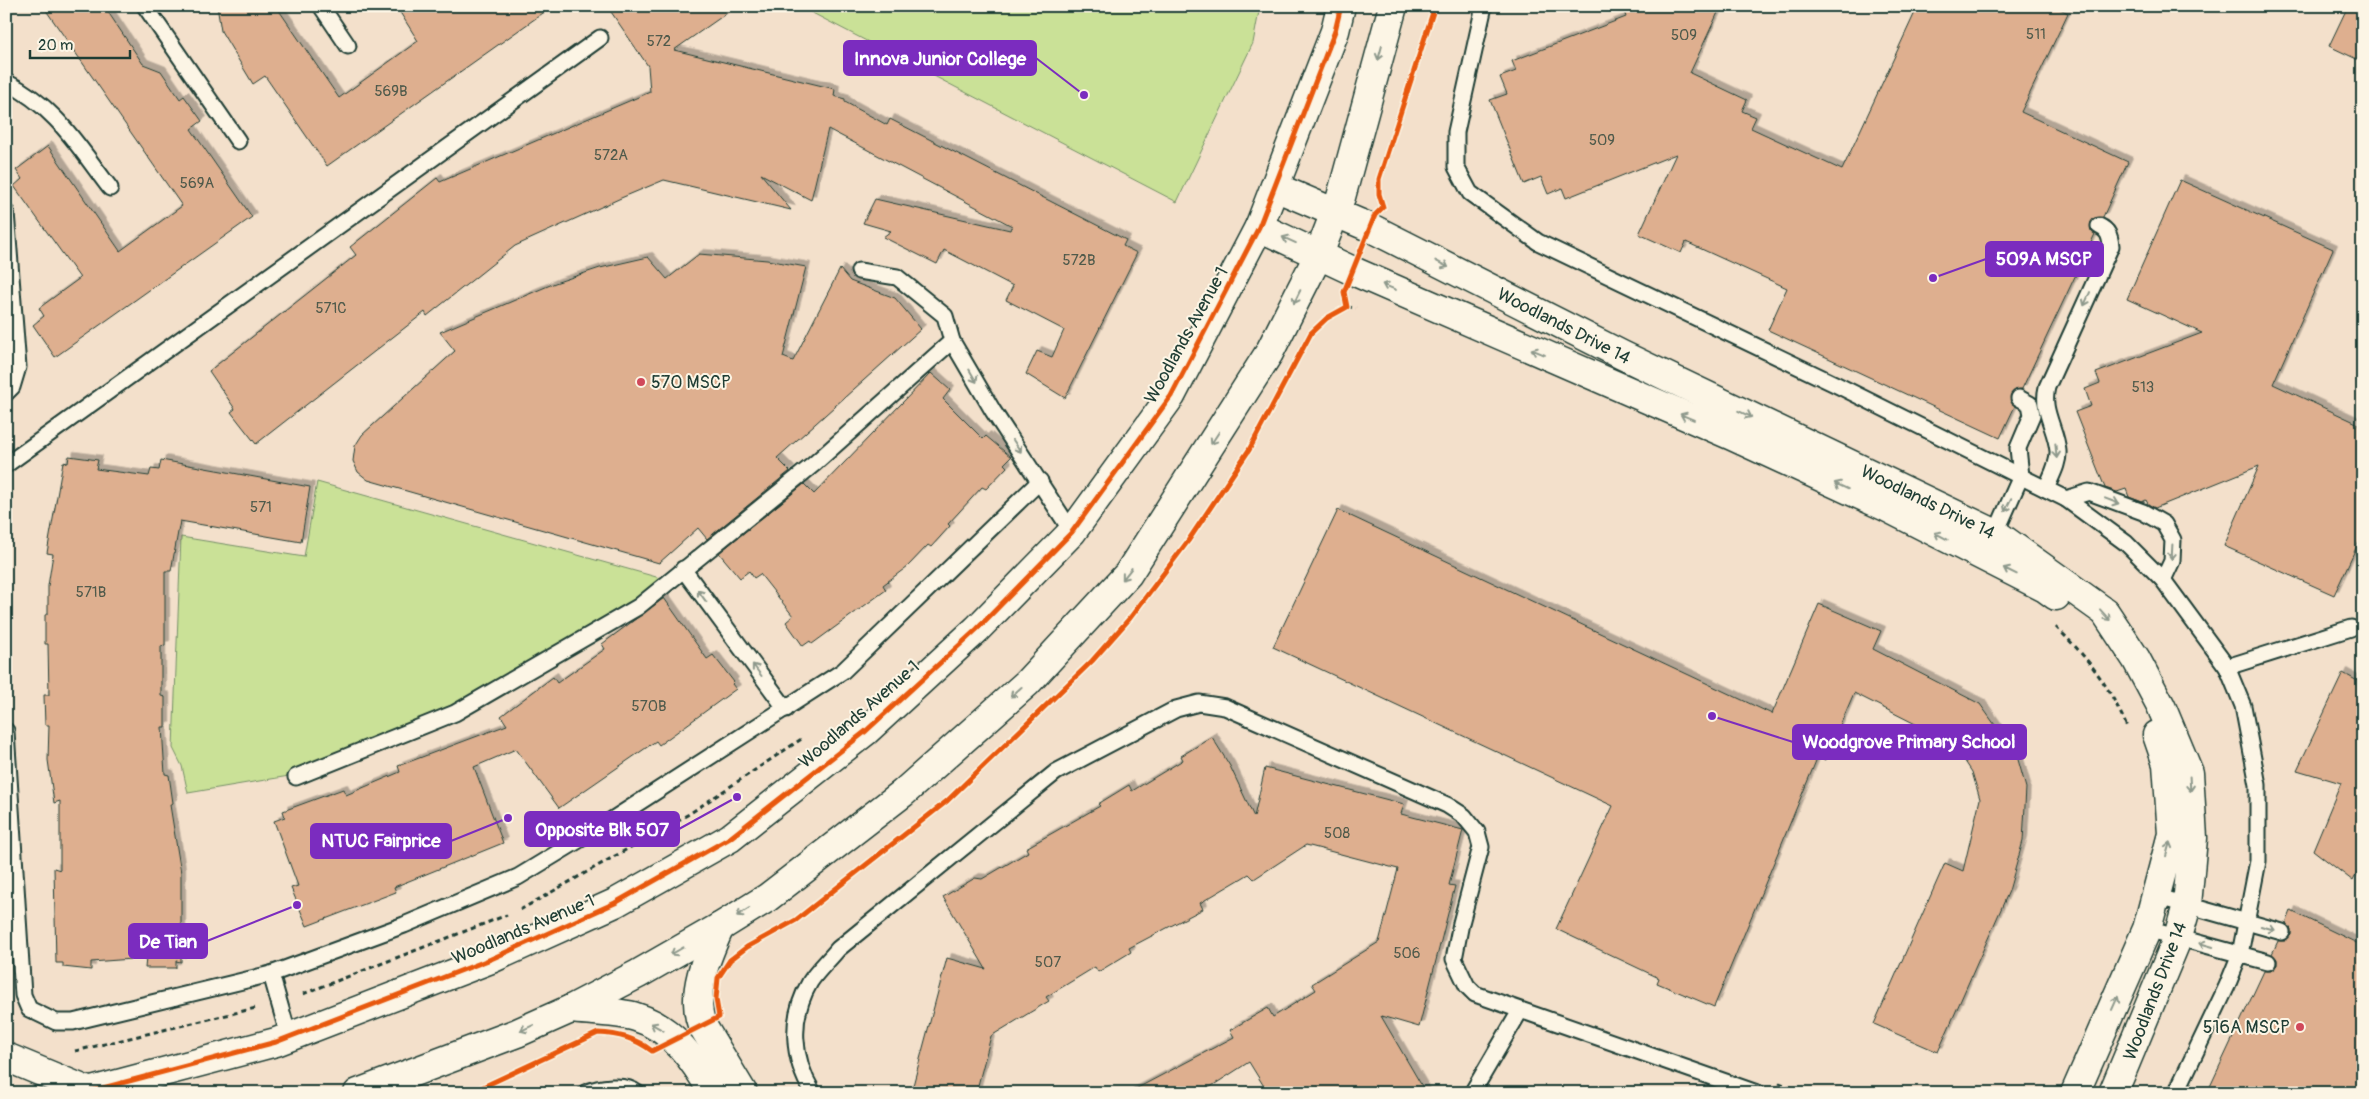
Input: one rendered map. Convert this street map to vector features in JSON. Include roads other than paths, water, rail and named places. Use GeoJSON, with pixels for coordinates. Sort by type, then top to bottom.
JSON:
{"type":"FeatureCollection","features":[{"type":"Feature","properties":{"kind":"street","name":"Woodlands Avenue 1"},"geometry":{"type":"LineString","coordinates":[[87,1092],[289,1037],[491,960],[616,904],[730,838],[866,731],[977,629],[1072,532],[1171,396],[1259,227],[1334,31],[1341,6]]}},
{"type":"Feature","properties":{"kind":"street"},"geometry":{"type":"LineString","coordinates":[[358,1093],[517,1033],[638,974],[720,927],[767,898],[903,794],[1026,683],[1128,574],[1269,353],[1319,254],[1335,213],[1393,6]]}},
{"type":"Feature","properties":{"kind":"street","name":"Woodlands Drive 14"},"geometry":{"type":"LineString","coordinates":[[1275,187],[1371,228],[1622,355],[1996,534],[2105,612],[2136,659],[2161,706],[2189,773],[2192,838],[2187,906],[2178,937],[2113,1093]]}},
{"type":"Feature","properties":{"kind":"street","name":"Woodlands Drive 14"},"geometry":{"type":"LineString","coordinates":[[1259,227],[1319,254],[1353,272],[1732,436],[1886,507],[2045,588],[2087,621],[2119,659],[2149,710],[2167,764],[2172,834],[2147,929],[2075,1093]]}},
{"type":"Feature","properties":{"kind":"street"},"geometry":{"type":"LineString","coordinates":[[720,927],[702,973],[698,997],[698,1015],[702,1025],[743,1093]]}},
{"type":"Feature","properties":{"kind":"street"},"geometry":{"type":"LineString","coordinates":[[571,1008],[636,1016],[675,1038],[702,1074],[713,1093]]}},
{"type":"Feature","properties":{"kind":"street"},"geometry":{"type":"LineString","coordinates":[[6,1057],[87,1092]]}},
{"type":"Feature","properties":{"kind":"lane"},"geometry":{"type":"LineString","coordinates":[[145,6],[238,141]]}},
{"type":"Feature","properties":{"kind":"lane"},"geometry":{"type":"LineString","coordinates":[[321,6],[348,46]]}},
{"type":"Feature","properties":{"kind":"lane"},"geometry":{"type":"LineString","coordinates":[[1484,6],[1456,132],[1456,167],[1470,193],[1538,242],[1820,377],[2066,499],[2126,542],[2163,580],[2227,666],[2243,706],[2258,785],[2258,861],[2240,954],[2227,986],[2176,1093]]}},
{"type":"Feature","properties":{"kind":"lane"},"geometry":{"type":"LineString","coordinates":[[6,465],[600,38]]}},
{"type":"Feature","properties":{"kind":"lane"},"geometry":{"type":"LineString","coordinates":[[6,82],[28,93],[53,114],[110,188]]}},
{"type":"Feature","properties":{"kind":"lane"},"geometry":{"type":"LineString","coordinates":[[6,212],[18,367],[12,387],[6,393]]}},
{"type":"Feature","properties":{"kind":"lane"},"geometry":{"type":"LineString","coordinates":[[2046,488],[2057,461],[2058,451],[2044,397],[2047,386],[2111,246],[2110,236],[2105,229],[2098,226]]}},
{"type":"Feature","properties":{"kind":"lane"},"geometry":{"type":"LineString","coordinates":[[859,271],[896,278],[945,316],[952,341],[994,411],[1072,532]]}},
{"type":"Feature","properties":{"kind":"lane"},"geometry":{"type":"LineString","coordinates":[[296,777],[455,713],[638,607],[814,464],[952,341]]}},
{"type":"Feature","properties":{"kind":"lane"},"geometry":{"type":"LineString","coordinates":[[1985,559],[2022,476],[2018,448],[2032,415],[2030,404],[2019,398]]}},
{"type":"Feature","properties":{"kind":"lane"},"geometry":{"type":"LineString","coordinates":[[6,731],[24,995],[29,1010],[56,1022],[73,1022],[271,974],[404,925],[518,877],[607,823],[843,671],[1040,481]]}},
{"type":"Feature","properties":{"kind":"lane"},"geometry":{"type":"LineString","coordinates":[[2066,499],[2089,492],[2143,512],[2164,524],[2173,540],[2172,561],[2163,580]]}},
{"type":"Feature","properties":{"kind":"lane"},"geometry":{"type":"LineString","coordinates":[[683,569],[786,709]]}},
{"type":"Feature","properties":{"kind":"lane"},"geometry":{"type":"LineString","coordinates":[[2227,666],[2351,628]]}},
{"type":"Feature","properties":{"kind":"lane"},"geometry":{"type":"LineString","coordinates":[[813,1093],[805,1079],[796,1046],[795,1016],[810,982],[838,949],[1056,772],[1176,709],[1199,702],[1225,706],[1447,805],[1464,816],[1477,832],[1481,847],[1454,959],[1468,986],[1475,994],[1721,1087],[1757,1093]]}},
{"type":"Feature","properties":{"kind":"lane"},"geometry":{"type":"LineString","coordinates":[[2155,896],[2282,932]]}},
{"type":"Feature","properties":{"kind":"lane"},"geometry":{"type":"LineString","coordinates":[[2147,929],[2268,962]]}},
{"type":"Feature","properties":{"kind":"lane"},"geometry":{"type":"LineString","coordinates":[[271,974],[289,1037]]}},
{"type":"Feature","properties":{"kind":"lane"},"geometry":{"type":"LineString","coordinates":[[1472,1093],[1520,1011]]}},
{"type":"Feature","properties":{"kind":"lane"},"geometry":{"type":"LineString","coordinates":[[585,1093],[612,1088],[632,1089],[637,1093]]}},
{"type":"Feature","properties":{"kind":"place","name":"Innova Junior College"},"geometry":{"type":"Point","coordinates":[1084,95]}},
{"type":"Feature","properties":{"kind":"place","name":"509A MSCP"},"geometry":{"type":"Point","coordinates":[1933,278]}},
{"type":"Feature","properties":{"kind":"place","name":"570 MSCP"},"geometry":{"type":"Point","coordinates":[641,382]}},
{"type":"Feature","properties":{"kind":"place","name":"Woodgrove Primary School"},"geometry":{"type":"Point","coordinates":[1712,716]}},
{"type":"Feature","properties":{"kind":"place","name":"Opposite Blk 507"},"geometry":{"type":"Point","coordinates":[737,797]}},
{"type":"Feature","properties":{"kind":"place","name":"NTUC Fairprice"},"geometry":{"type":"Point","coordinates":[508,818]}},
{"type":"Feature","properties":{"kind":"place","name":"De Tian"},"geometry":{"type":"Point","coordinates":[297,905]}},
{"type":"Feature","properties":{"kind":"place","name":"516A MSCP"},"geometry":{"type":"Point","coordinates":[2300,1027]}}]}
